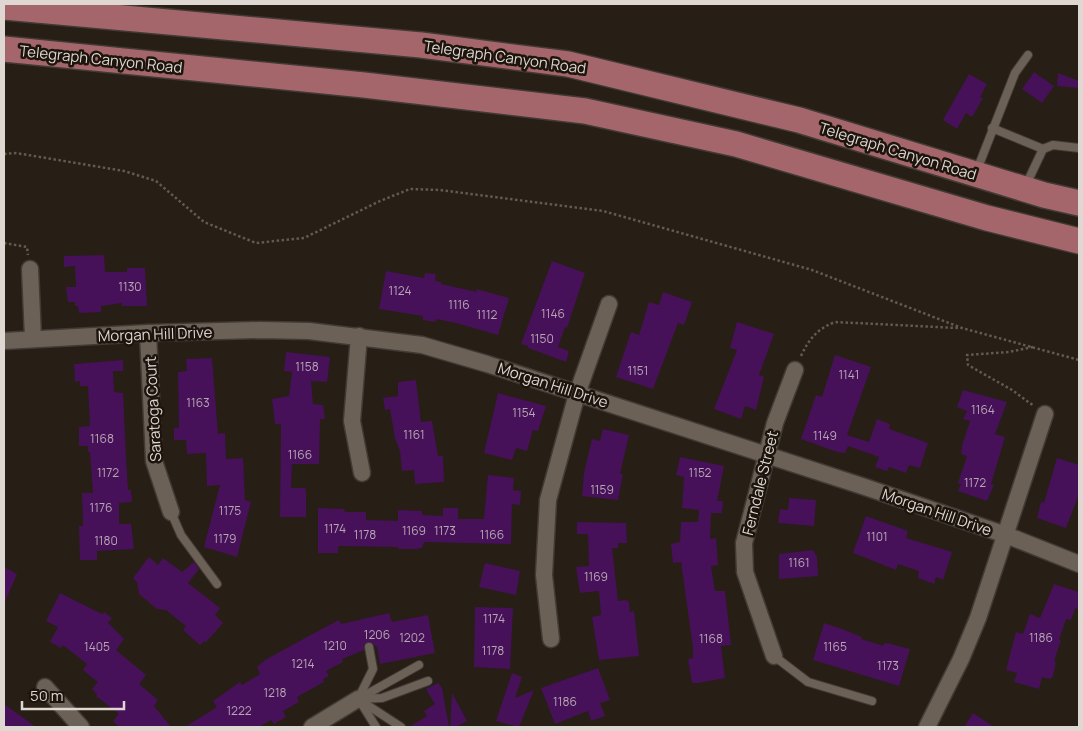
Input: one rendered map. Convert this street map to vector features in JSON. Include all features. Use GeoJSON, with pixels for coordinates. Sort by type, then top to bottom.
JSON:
{"type":"FeatureCollection","features":[{"type":"Feature","properties":{"kind":"main road","name":"Telegraph Canyon Road"},"geometry":{"type":"LineString","coordinates":[[4,7],[421,45],[568,64],[799,120],[1024,190],[1079,203]]}},
{"type":"Feature","properties":{"kind":"main road","name":"Telegraph Canyon Road"},"geometry":{"type":"LineString","coordinates":[[4,49],[364,84],[585,111],[736,144],[987,218],[1079,241]]}},
{"type":"Feature","properties":{"kind":"street"},"geometry":{"type":"LineString","coordinates":[[30,269],[33,338]]}},
{"type":"Feature","properties":{"kind":"street"},"geometry":{"type":"LineString","coordinates":[[551,639],[544,575],[548,500],[577,394],[609,304]]}},
{"type":"Feature","properties":{"kind":"street","name":"Morgan Hill Drive"},"geometry":{"type":"LineString","coordinates":[[4,340],[148,333],[309,331],[360,336],[422,346],[488,364],[766,455],[1006,535],[1079,564]]}},
{"type":"Feature","properties":{"kind":"street","name":"Saratoga Court"},"geometry":{"type":"LineString","coordinates":[[148,333],[154,461],[171,512]]}},
{"type":"Feature","properties":{"kind":"street"},"geometry":{"type":"LineString","coordinates":[[360,336],[352,421],[362,473]]}},
{"type":"Feature","properties":{"kind":"street","name":"Ferndale Street"},"geometry":{"type":"LineString","coordinates":[[774,656],[745,572],[744,544],[766,455],[794,370]]}},
{"type":"Feature","properties":{"kind":"street"},"geometry":{"type":"LineString","coordinates":[[927,727],[961,659],[978,618],[1045,414]]}},
{"type":"Feature","properties":{"kind":"street"},"geometry":{"type":"LineString","coordinates":[[45,687],[81,727]]}},
{"type":"Feature","properties":{"kind":"street"},"geometry":{"type":"LineString","coordinates":[[312,727],[358,699]]}},
{"type":"Feature","properties":{"kind":"lane"},"geometry":{"type":"LineString","coordinates":[[975,174],[1015,73],[1028,55]]}},
{"type":"Feature","properties":{"kind":"lane"},"geometry":{"type":"LineString","coordinates":[[992,128],[1043,149]]}},
{"type":"Feature","properties":{"kind":"lane"},"geometry":{"type":"LineString","coordinates":[[1024,190],[1043,149],[1053,145],[1079,148]]}},
{"type":"Feature","properties":{"kind":"lane"},"geometry":{"type":"LineString","coordinates":[[171,512],[181,535],[216,584]]}},
{"type":"Feature","properties":{"kind":"lane"},"geometry":{"type":"LineString","coordinates":[[358,699],[373,669],[369,647]]}},
{"type":"Feature","properties":{"kind":"lane"},"geometry":{"type":"LineString","coordinates":[[774,656],[808,682],[872,701]]}},
{"type":"Feature","properties":{"kind":"lane"},"geometry":{"type":"LineString","coordinates":[[358,699],[419,666]]}},
{"type":"Feature","properties":{"kind":"lane"},"geometry":{"type":"LineString","coordinates":[[358,699],[382,698],[428,681]]}},
{"type":"Feature","properties":{"kind":"lane"},"geometry":{"type":"LineString","coordinates":[[358,699],[401,727]]}},
{"type":"Feature","properties":{"kind":"lane"},"geometry":{"type":"LineString","coordinates":[[358,699],[376,727]]}},
{"type":"Feature","properties":{"kind":"path"},"geometry":{"type":"LineString","coordinates":[[4,154],[16,153],[124,171],[156,180],[204,222],[256,243],[304,238],[380,201],[410,189],[440,190],[604,211],[812,270],[962,328],[1035,346],[1079,360]]}},
{"type":"Feature","properties":{"kind":"path"},"geometry":{"type":"LineString","coordinates":[[4,243],[27,247],[30,269]]}},
{"type":"Feature","properties":{"kind":"path"},"geometry":{"type":"LineString","coordinates":[[794,370],[808,341],[822,327],[835,322],[962,328]]}},
{"type":"Feature","properties":{"kind":"path"},"geometry":{"type":"LineString","coordinates":[[1035,346],[1009,352],[967,355],[968,365],[1012,390],[1045,414]]}},
{"type":"Feature","properties":{"kind":"building"},"geometry":{"type":"Polygon","coordinates":[[[1034,72],[1054,86],[1042,103],[1022,89],[1034,72]]]}},
{"type":"Feature","properties":{"kind":"building"},"geometry":{"type":"Polygon","coordinates":[[[1058,73],[1079,81],[1079,88],[1057,86],[1058,73]]]}},
{"type":"Feature","properties":{"kind":"building"},"geometry":{"type":"Polygon","coordinates":[[[969,74],[987,84],[980,97],[983,98],[972,117],[966,113],[957,129],[943,120],[969,74]]]}},
{"type":"Feature","properties":{"kind":"building"},"geometry":{"type":"Polygon","coordinates":[[[104,255],[105,272],[127,272],[127,268],[145,268],[147,306],[122,306],[122,303],[101,306],[101,312],[79,313],[75,302],[68,302],[66,287],[76,287],[75,266],[64,267],[64,256],[104,255]]]}},
{"type":"Feature","properties":{"kind":"building"},"geometry":{"type":"Polygon","coordinates":[[[552,261],[585,273],[567,328],[565,327],[558,347],[569,351],[566,362],[521,344],[552,261]]]}},
{"type":"Feature","properties":{"kind":"building"},"geometry":{"type":"Polygon","coordinates":[[[386,271],[424,278],[425,273],[436,274],[435,281],[441,282],[441,284],[477,292],[476,289],[509,298],[498,335],[456,323],[436,319],[435,322],[423,320],[423,316],[379,309],[386,271]]]}},
{"type":"Feature","properties":{"kind":"building"},"geometry":{"type":"Polygon","coordinates":[[[663,292],[692,302],[684,325],[678,323],[653,389],[616,377],[631,332],[639,335],[649,302],[659,305],[663,292]]]}},
{"type":"Feature","properties":{"kind":"building"},"geometry":{"type":"Polygon","coordinates":[[[737,322],[774,334],[759,375],[764,377],[756,410],[745,406],[741,419],[714,409],[737,350],[730,348],[737,322]]]}},
{"type":"Feature","properties":{"kind":"building"},"geometry":{"type":"Polygon","coordinates":[[[286,352],[330,357],[327,382],[311,381],[313,404],[323,405],[325,419],[320,419],[319,464],[292,464],[291,488],[305,488],[306,517],[280,517],[281,424],[275,424],[272,399],[289,396],[292,372],[284,371],[286,352]]]}},
{"type":"Feature","properties":{"kind":"building"},"geometry":{"type":"Polygon","coordinates":[[[835,355],[871,367],[847,435],[869,442],[877,419],[890,424],[889,429],[928,443],[920,468],[909,465],[906,473],[889,467],[887,471],[875,467],[879,457],[848,446],[845,453],[837,452],[801,439],[816,395],[822,397],[835,355]]]}},
{"type":"Feature","properties":{"kind":"building"},"geometry":{"type":"Polygon","coordinates":[[[212,358],[218,434],[225,433],[226,459],[243,458],[245,500],[251,502],[237,557],[204,547],[220,485],[207,486],[206,453],[187,454],[186,440],[174,440],[174,428],[179,428],[178,372],[187,371],[186,359],[212,358]]]}},
{"type":"Feature","properties":{"kind":"building"},"geometry":{"type":"Polygon","coordinates":[[[123,360],[123,371],[113,371],[114,392],[123,393],[128,490],[131,490],[132,502],[119,503],[119,524],[131,524],[134,549],[97,551],[97,560],[80,560],[79,526],[83,526],[82,493],[93,493],[90,452],[88,452],[88,446],[79,446],[79,427],[90,426],[88,386],[80,386],[80,381],[75,382],[74,364],[123,360]]]}},
{"type":"Feature","properties":{"kind":"building"},"geometry":{"type":"Polygon","coordinates":[[[416,380],[421,422],[432,421],[438,456],[443,456],[444,482],[415,484],[414,470],[402,471],[400,451],[395,438],[390,409],[385,410],[383,398],[398,396],[398,382],[416,380]]]}},
{"type":"Feature","properties":{"kind":"building"},"geometry":{"type":"Polygon","coordinates":[[[963,390],[1007,402],[995,434],[1005,437],[991,484],[994,485],[987,501],[958,491],[961,484],[958,483],[967,456],[961,454],[962,446],[970,421],[963,419],[967,411],[957,407],[963,390]]]}},
{"type":"Feature","properties":{"kind":"building"},"geometry":{"type":"Polygon","coordinates":[[[498,393],[546,406],[538,431],[533,430],[527,451],[516,448],[512,460],[484,453],[498,393]]]}},
{"type":"Feature","properties":{"kind":"building"},"geometry":{"type":"Polygon","coordinates":[[[603,429],[629,435],[620,474],[623,474],[618,500],[582,496],[584,473],[592,439],[600,441],[603,429]]]}},
{"type":"Feature","properties":{"kind":"building"},"geometry":{"type":"Polygon","coordinates":[[[680,457],[724,466],[717,501],[723,501],[722,513],[711,513],[710,539],[716,538],[718,565],[711,566],[715,591],[725,591],[731,645],[721,646],[725,678],[698,683],[692,683],[688,659],[693,658],[693,648],[681,562],[673,563],[671,544],[680,542],[681,522],[698,522],[699,510],[682,508],[684,477],[676,475],[680,457]]]}},
{"type":"Feature","properties":{"kind":"building"},"geometry":{"type":"Polygon","coordinates":[[[1057,458],[1079,465],[1079,494],[1066,528],[1037,518],[1041,502],[1044,503],[1057,458]]]}},
{"type":"Feature","properties":{"kind":"building"},"geometry":{"type":"Polygon","coordinates":[[[488,475],[514,478],[513,490],[521,491],[520,505],[512,504],[511,544],[424,542],[422,548],[416,549],[338,546],[338,553],[318,553],[318,508],[344,509],[345,512],[366,512],[366,520],[398,521],[398,510],[422,511],[422,515],[443,516],[443,508],[458,508],[458,519],[484,519],[488,475]]]}},
{"type":"Feature","properties":{"kind":"building"},"geometry":{"type":"Polygon","coordinates":[[[789,498],[816,500],[814,526],[778,523],[780,509],[788,510],[789,498]]]}},
{"type":"Feature","properties":{"kind":"building"},"geometry":{"type":"Polygon","coordinates":[[[866,516],[908,531],[906,538],[952,552],[943,580],[936,577],[934,584],[918,578],[919,571],[898,564],[896,570],[853,553],[866,516]]]}},
{"type":"Feature","properties":{"kind":"building"},"geometry":{"type":"Polygon","coordinates":[[[577,522],[626,523],[627,543],[618,543],[618,548],[612,548],[618,601],[626,600],[629,602],[630,612],[634,611],[639,656],[599,660],[592,617],[601,615],[599,591],[580,593],[576,567],[589,566],[588,534],[577,534],[577,522]]]}},
{"type":"Feature","properties":{"kind":"building"},"geometry":{"type":"Polygon","coordinates":[[[813,550],[817,557],[818,576],[779,579],[779,554],[813,550]]]}},
{"type":"Feature","properties":{"kind":"building"},"geometry":{"type":"Polygon","coordinates":[[[149,557],[158,565],[163,558],[182,572],[194,562],[199,569],[188,583],[220,608],[215,615],[223,623],[206,642],[204,641],[200,645],[183,630],[186,626],[166,610],[157,609],[139,594],[137,582],[133,578],[149,557]]]}},
{"type":"Feature","properties":{"kind":"building"},"geometry":{"type":"Polygon","coordinates":[[[485,563],[520,571],[516,595],[479,587],[485,563]]]}},
{"type":"Feature","properties":{"kind":"building"},"geometry":{"type":"Polygon","coordinates":[[[4,567],[17,574],[4,604],[4,567]]]}},
{"type":"Feature","properties":{"kind":"building"},"geometry":{"type":"Polygon","coordinates":[[[1054,584],[1079,592],[1079,610],[1075,608],[1071,620],[1066,619],[1054,661],[1056,662],[1053,676],[1050,679],[1042,677],[1039,689],[1014,682],[1017,673],[1006,670],[1016,632],[1023,634],[1030,614],[1040,618],[1054,584]]]}},
{"type":"Feature","properties":{"kind":"building"},"geometry":{"type":"Polygon","coordinates":[[[60,593],[102,614],[104,612],[112,618],[108,623],[124,639],[116,650],[146,675],[139,684],[158,700],[154,706],[171,727],[120,727],[113,721],[119,714],[96,696],[97,694],[92,689],[98,682],[83,670],[87,664],[63,645],[61,648],[50,642],[58,627],[46,621],[60,593]]]}},
{"type":"Feature","properties":{"kind":"building"},"geometry":{"type":"Polygon","coordinates":[[[475,607],[513,608],[510,669],[474,667],[475,607]]]}},
{"type":"Feature","properties":{"kind":"building"},"geometry":{"type":"Polygon","coordinates":[[[389,613],[392,622],[428,615],[435,653],[380,664],[377,647],[368,642],[364,645],[364,650],[342,659],[343,662],[326,671],[329,676],[323,679],[324,682],[297,697],[299,702],[283,711],[286,717],[274,724],[271,720],[259,727],[185,727],[217,707],[213,701],[240,682],[242,685],[260,674],[257,667],[265,660],[339,620],[341,624],[389,613]]]}},
{"type":"Feature","properties":{"kind":"building"},"geometry":{"type":"Polygon","coordinates":[[[824,623],[862,637],[861,639],[884,646],[884,643],[910,649],[899,686],[813,660],[824,623]]]}},
{"type":"Feature","properties":{"kind":"building"},"geometry":{"type":"Polygon","coordinates":[[[598,668],[610,700],[600,703],[605,716],[591,721],[588,711],[555,724],[541,688],[598,668]]]}},
{"type":"Feature","properties":{"kind":"building"},"geometry":{"type":"Polygon","coordinates":[[[512,673],[522,677],[515,698],[534,690],[519,727],[496,721],[512,673]]]}},
{"type":"Feature","properties":{"kind":"building"},"geometry":{"type":"Polygon","coordinates":[[[438,683],[442,688],[449,727],[409,727],[427,716],[424,711],[435,704],[426,689],[438,683]]]}},
{"type":"Feature","properties":{"kind":"building"},"geometry":{"type":"Polygon","coordinates":[[[452,693],[467,721],[456,727],[450,727],[452,693]]]}},
{"type":"Feature","properties":{"kind":"building"},"geometry":{"type":"Polygon","coordinates":[[[4,704],[36,727],[4,727],[4,704]]]}},
{"type":"Feature","properties":{"kind":"building"},"geometry":{"type":"Polygon","coordinates":[[[973,713],[994,727],[964,727],[973,713]]]}}]}
